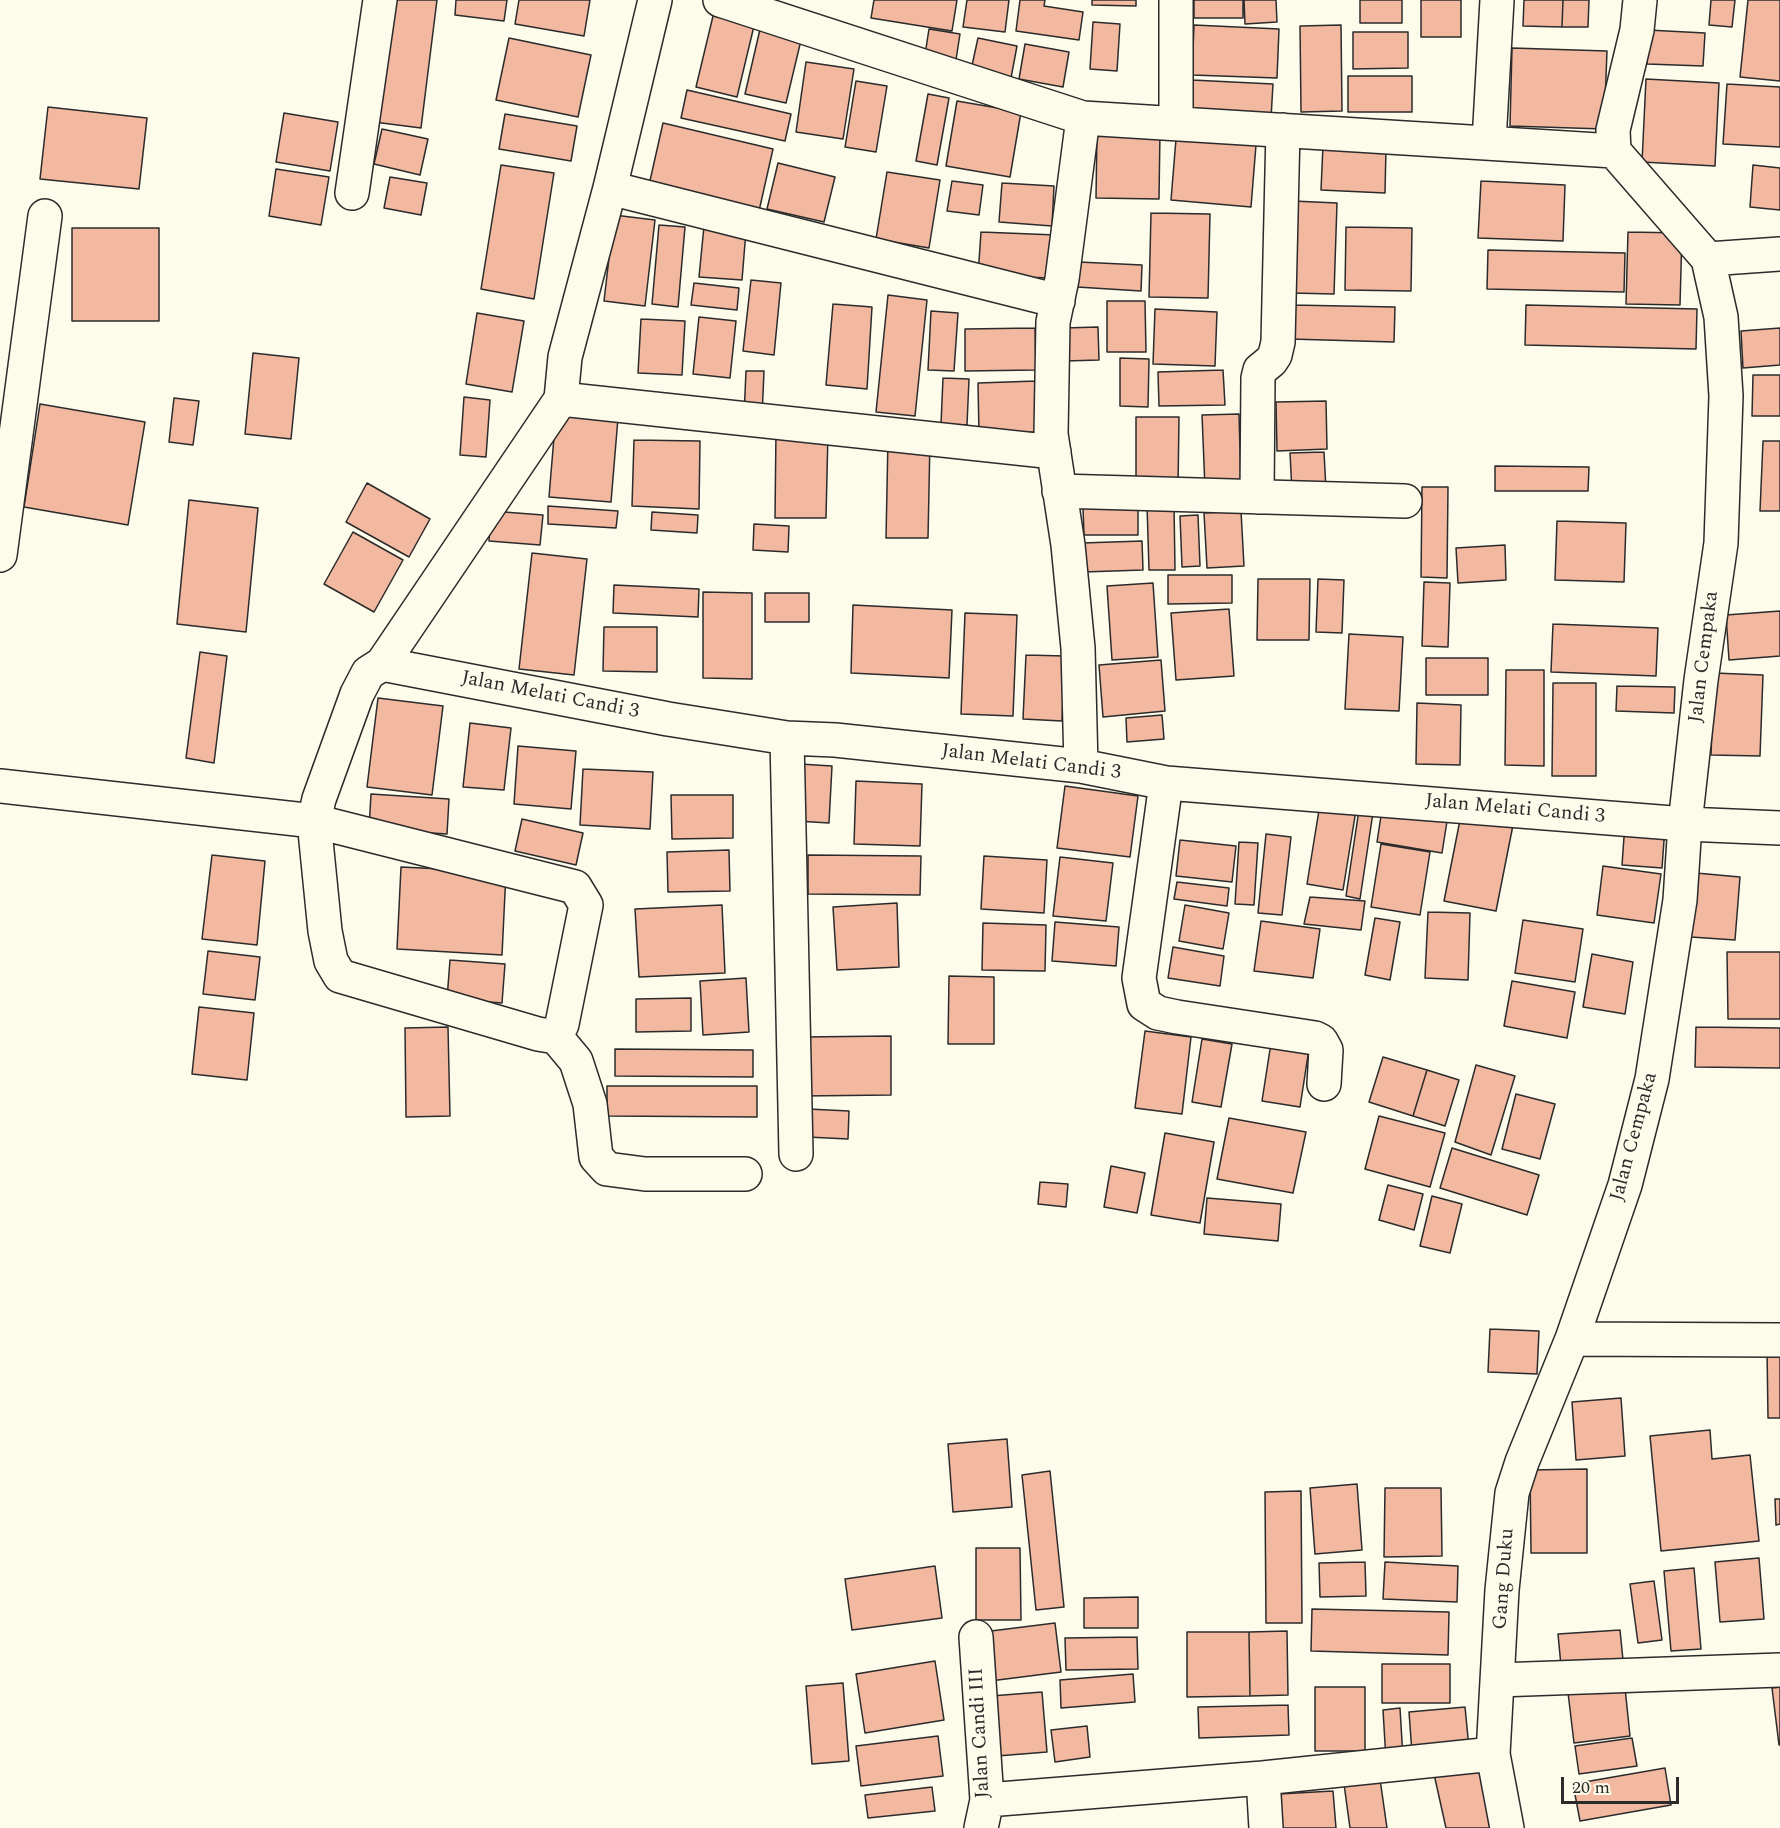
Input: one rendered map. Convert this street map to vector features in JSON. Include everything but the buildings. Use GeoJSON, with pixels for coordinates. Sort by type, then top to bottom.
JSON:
{"type":"FeatureCollection","features":[{"type":"Feature","properties":{"kind":"street"},"geometry":{"type":"LineString","coordinates":[[352,193],[380,0]]}},
{"type":"Feature","properties":{"kind":"street"},"geometry":{"type":"LineString","coordinates":[[655,0],[610,188],[565,357],[561,399],[382,664],[368,673],[357,694],[319,799],[314,821],[325,932],[331,961],[340,976],[538,1034],[556,1037],[576,1061],[590,1104],[596,1157],[607,1169],[645,1174],[745,1174]]}},
{"type":"Feature","properties":{"kind":"street"},"geometry":{"type":"LineString","coordinates":[[720,0],[1083,118],[1614,151],[1613,130],[1637,30],[1640,0]]}},
{"type":"Feature","properties":{"kind":"street"},"geometry":{"type":"LineString","coordinates":[[1176,0],[1176,123]]}},
{"type":"Feature","properties":{"kind":"street"},"geometry":{"type":"LineString","coordinates":[[1489,142],[1497,0]]}},
{"type":"Feature","properties":{"kind":"street"},"geometry":{"type":"LineString","coordinates":[[1081,766],[1078,648],[1068,544],[1051,434],[1053,333],[1083,118]]}},
{"type":"Feature","properties":{"kind":"street"},"geometry":{"type":"LineString","coordinates":[[1257,497],[1258,378],[1260,370],[1275,356],[1278,342],[1283,130]]}},
{"type":"Feature","properties":{"kind":"street","name":"Jalan Cempaka"},"geometry":{"type":"LineString","coordinates":[[1572,1339],[1625,1185],[1652,1079],[1680,900],[1701,680],[1721,543],[1726,396],[1721,317],[1708,259],[1614,151]]}},
{"type":"Feature","properties":{"kind":"street"},"geometry":{"type":"LineString","coordinates":[[610,188],[1058,300]]}},
{"type":"Feature","properties":{"kind":"street"},"geometry":{"type":"LineString","coordinates":[[0,555],[45,216]]}},
{"type":"Feature","properties":{"kind":"street"},"geometry":{"type":"LineString","coordinates":[[1708,259],[1780,254]]}},
{"type":"Feature","properties":{"kind":"street"},"geometry":{"type":"LineString","coordinates":[[561,399],[1054,452]]}},
{"type":"Feature","properties":{"kind":"street"},"geometry":{"type":"LineString","coordinates":[[1059,491],[1405,501]]}},
{"type":"Feature","properties":{"kind":"street","name":"Jalan Melati Candi 3"},"geometry":{"type":"LineString","coordinates":[[382,664],[668,719],[787,738],[835,740],[1081,766],[1166,783],[1686,824],[1780,828]]}},
{"type":"Feature","properties":{"kind":"street"},"geometry":{"type":"LineString","coordinates":[[787,738],[796,1154]]}},
{"type":"Feature","properties":{"kind":"street"},"geometry":{"type":"LineString","coordinates":[[1166,783],[1139,978],[1144,1004],[1158,1013],[1178,1017],[1315,1038],[1321,1041],[1326,1050],[1324,1084]]}},
{"type":"Feature","properties":{"kind":"street"},"geometry":{"type":"LineString","coordinates":[[0,786],[314,821],[574,887],[586,905],[562,1024],[556,1037]]}},
{"type":"Feature","properties":{"kind":"street"},"geometry":{"type":"LineString","coordinates":[[1572,1339],[1780,1340]]}},
{"type":"Feature","properties":{"kind":"street","name":"Gang Duku"},"geometry":{"type":"LineString","coordinates":[[1507,1828],[1493,1754],[1502,1590],[1512,1493],[1522,1462],[1572,1339]]}},
{"type":"Feature","properties":{"kind":"street","name":"Jalan Candi III"},"geometry":{"type":"LineString","coordinates":[[976,1637],[984,1814]]}},
{"type":"Feature","properties":{"kind":"street"},"geometry":{"type":"LineString","coordinates":[[1498,1680],[1780,1670]]}},
{"type":"Feature","properties":{"kind":"street"},"geometry":{"type":"LineString","coordinates":[[984,1814],[1263,1778],[1493,1754]]}},
{"type":"Feature","properties":{"kind":"street"},"geometry":{"type":"LineString","coordinates":[[1263,1778],[1266,1828]]}}]}
